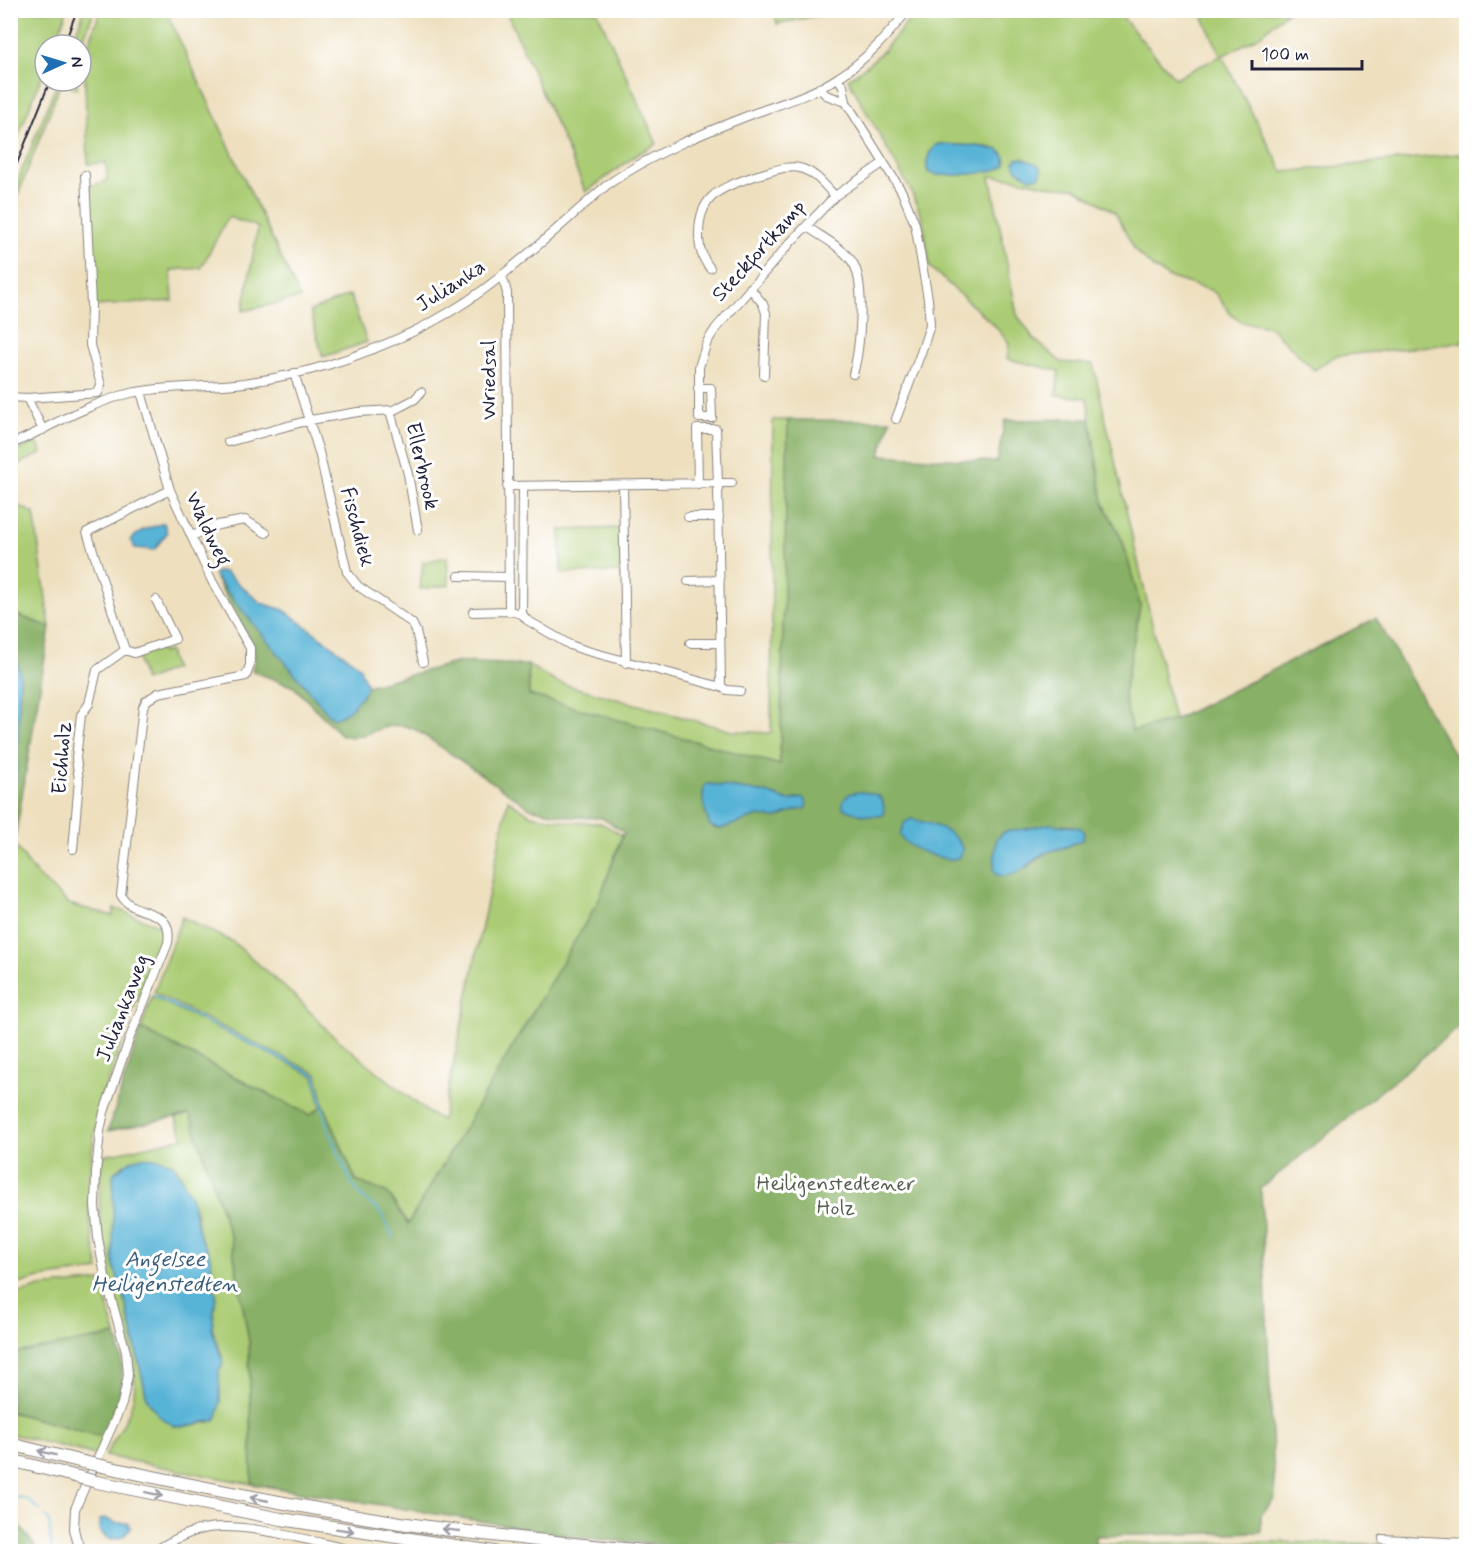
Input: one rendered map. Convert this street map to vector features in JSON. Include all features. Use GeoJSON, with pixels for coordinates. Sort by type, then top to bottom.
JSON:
{"type":"FeatureCollection","features":[{"type":"Feature","properties":{"kind":"highway"},"geometry":{"type":"LineString","coordinates":[[10,1444],[83,1462],[283,1503],[408,1524],[537,1541],[656,1551]]}},
{"type":"Feature","properties":{"kind":"highway"},"geometry":{"type":"LineString","coordinates":[[10,1460],[97,1482],[281,1519],[494,1551]]}},
{"type":"Feature","properties":{"kind":"street","name":"Julianka"},"geometry":{"type":"LineString","coordinates":[[10,445],[104,401],[141,392],[243,383],[294,373],[325,366],[385,345],[444,315],[482,290],[607,185],[645,160],[838,78],[871,52],[908,10]]}},
{"type":"Feature","properties":{"kind":"street"},"geometry":{"type":"LineString","coordinates":[[838,78],[843,86],[846,102],[902,192],[915,224],[928,298],[930,325],[896,419]]}},
{"type":"Feature","properties":{"kind":"street"},"geometry":{"type":"LineString","coordinates":[[819,88],[826,95],[846,102]]}},
{"type":"Feature","properties":{"kind":"street","name":"Steckfortkamp"},"geometry":{"type":"LineString","coordinates":[[698,388],[699,367],[707,342],[721,321],[835,196],[883,163]]}},
{"type":"Feature","properties":{"kind":"street"},"geometry":{"type":"LineString","coordinates":[[710,268],[703,260],[699,247],[699,221],[710,196],[723,188],[789,167],[803,169],[816,176],[835,196]]}},
{"type":"Feature","properties":{"kind":"street"},"geometry":{"type":"LineString","coordinates":[[10,398],[98,393],[100,391],[101,385],[90,345],[91,305],[85,175]]}},
{"type":"Feature","properties":{"kind":"street"},"geometry":{"type":"LineString","coordinates":[[806,226],[840,250],[857,270],[860,286],[860,325],[857,359],[853,374]]}},
{"type":"Feature","properties":{"kind":"street","name":"Wriedsal"},"geometry":{"type":"LineString","coordinates":[[502,275],[507,293],[509,611]]}},
{"type":"Feature","properties":{"kind":"street"},"geometry":{"type":"LineString","coordinates":[[750,288],[763,304],[766,313],[764,375]]}},
{"type":"Feature","properties":{"kind":"street","name":"Fischdiek"},"geometry":{"type":"LineString","coordinates":[[294,373],[310,420],[347,572],[358,586],[412,623],[423,662]]}},
{"type":"Feature","properties":{"kind":"street","name":"Waldweg"},"geometry":{"type":"LineString","coordinates":[[141,392],[170,490],[217,590],[250,648],[250,665],[246,676]]}},
{"type":"Feature","properties":{"kind":"street","name":"Ellerbrook"},"geometry":{"type":"LineString","coordinates":[[228,442],[310,420],[358,412],[390,411],[404,406],[421,392]]}},
{"type":"Feature","properties":{"kind":"street"},"geometry":{"type":"LineString","coordinates":[[27,398],[43,430]]}},
{"type":"Feature","properties":{"kind":"street","name":"Ellerbrook"},"geometry":{"type":"LineString","coordinates":[[390,411],[408,474],[418,530]]}},
{"type":"Feature","properties":{"kind":"street"},"geometry":{"type":"LineString","coordinates":[[698,484],[697,429],[716,429],[721,687]]}},
{"type":"Feature","properties":{"kind":"street"},"geometry":{"type":"LineString","coordinates":[[507,486],[732,483]]}},
{"type":"Feature","properties":{"kind":"street"},"geometry":{"type":"LineString","coordinates":[[623,485],[626,663]]}},
{"type":"Feature","properties":{"kind":"street"},"geometry":{"type":"LineString","coordinates":[[522,614],[523,487]]}},
{"type":"Feature","properties":{"kind":"street"},"geometry":{"type":"LineString","coordinates":[[125,650],[87,532],[170,490]]}},
{"type":"Feature","properties":{"kind":"street"},"geometry":{"type":"LineString","coordinates":[[688,517],[719,517]]}},
{"type":"Feature","properties":{"kind":"street"},"geometry":{"type":"LineString","coordinates":[[192,536],[218,525],[245,520],[266,532]]}},
{"type":"Feature","properties":{"kind":"street"},"geometry":{"type":"LineString","coordinates":[[459,576],[509,577]]}},
{"type":"Feature","properties":{"kind":"street"},"geometry":{"type":"LineString","coordinates":[[688,581],[720,580]]}},
{"type":"Feature","properties":{"kind":"street","name":"Eichholz"},"geometry":{"type":"LineString","coordinates":[[73,849],[79,780],[76,758],[81,715],[89,704],[97,670],[125,650],[134,653],[175,639],[156,600]]}},
{"type":"Feature","properties":{"kind":"street"},"geometry":{"type":"LineString","coordinates":[[473,612],[509,611],[522,614],[527,620],[574,647],[626,663],[728,690],[740,691]]}},
{"type":"Feature","properties":{"kind":"street"},"geometry":{"type":"LineString","coordinates":[[690,643],[720,643]]}},
{"type":"Feature","properties":{"kind":"street","name":"Juliankaweg"},"geometry":{"type":"LineString","coordinates":[[84,1551],[77,1541],[74,1529],[76,1506],[122,1404],[128,1375],[126,1352],[107,1285],[98,1238],[95,1206],[100,1131],[104,1112],[130,1037],[168,943],[170,932],[167,922],[162,918],[131,906],[125,902],[122,895],[143,707],[146,700],[158,693],[246,676]]}},
{"type":"Feature","properties":{"kind":"street"},"geometry":{"type":"LineString","coordinates":[[153,1551],[184,1535],[204,1528],[218,1527],[254,1530],[362,1551]]}},
{"type":"Feature","properties":{"kind":"street"},"geometry":{"type":"LineString","coordinates":[[1383,1539],[1467,1543]]}},
{"type":"Feature","properties":{"kind":"green space"},"geometry":{"type":"Polygon","coordinates":[[[11,10],[67,11],[59,33],[33,33],[33,93],[35,93],[11,154],[11,10]]]}},
{"type":"Feature","properties":{"kind":"green space"},"geometry":{"type":"Polygon","coordinates":[[[774,10],[840,10],[840,11],[777,24],[774,10]]]}},
{"type":"Feature","properties":{"kind":"green space"},"geometry":{"type":"Polygon","coordinates":[[[84,11],[94,11],[86,33],[76,33],[84,11]]]}},
{"type":"Feature","properties":{"kind":"green space"},"geometry":{"type":"Polygon","coordinates":[[[100,11],[166,11],[300,298],[243,311],[258,227],[228,217],[201,268],[171,270],[173,301],[95,306],[89,187],[107,180],[106,163],[88,164],[85,93],[93,93],[93,33],[100,11]]]}},
{"type":"Feature","properties":{"kind":"green space"},"geometry":{"type":"Polygon","coordinates":[[[506,11],[597,11],[657,144],[638,154],[586,192],[506,11]]]}},
{"type":"Feature","properties":{"kind":"green space"},"geometry":{"type":"Polygon","coordinates":[[[916,11],[1117,11],[1175,78],[1221,56],[1200,11],[1288,11],[1258,37],[1222,56],[1283,172],[1466,153],[1466,342],[1335,356],[1314,370],[1270,327],[1241,322],[1231,315],[1217,295],[1210,290],[1168,277],[1152,267],[1135,250],[1115,212],[1075,188],[1055,187],[990,176],[1017,315],[1034,339],[1061,362],[1093,364],[1174,720],[1132,731],[1124,695],[1140,605],[1123,542],[1103,502],[1087,398],[1056,395],[1059,371],[1007,359],[1009,343],[996,327],[930,267],[922,217],[911,191],[848,79],[877,57],[916,11]],[[938,144],[928,156],[928,172],[1006,161],[1002,153],[992,148],[938,144]],[[1017,159],[1021,171],[1030,178],[1039,165],[1017,159]]]}},
{"type":"Feature","properties":{"kind":"green space"},"geometry":{"type":"Polygon","coordinates":[[[53,93],[57,93],[11,213],[11,197],[53,93]]]}},
{"type":"Feature","properties":{"kind":"green space"},"geometry":{"type":"Polygon","coordinates":[[[350,295],[367,342],[323,357],[310,311],[350,295]]]}},
{"type":"Feature","properties":{"kind":"green space","name":"Heiligenstedtener Holz"},"geometry":{"type":"Polygon","coordinates":[[[1090,419],[1103,502],[1123,542],[1140,605],[1124,695],[1132,731],[1174,720],[1376,618],[1466,775],[1466,1022],[1261,1188],[1275,1498],[1261,1514],[1261,1532],[1095,1536],[1095,1544],[1078,1550],[961,1552],[721,1550],[584,1538],[252,1484],[249,1341],[231,1239],[190,1114],[108,1131],[141,1029],[309,1115],[324,1105],[356,1181],[388,1193],[408,1224],[599,900],[624,832],[602,818],[570,817],[530,808],[416,730],[394,726],[360,736],[341,735],[294,687],[252,671],[255,657],[253,646],[215,577],[328,714],[335,718],[362,696],[367,686],[459,662],[528,665],[529,695],[780,765],[788,420],[891,420],[880,455],[997,462],[1005,420],[1090,419]],[[709,784],[714,828],[720,829],[758,816],[777,817],[805,809],[799,798],[789,801],[766,793],[709,784]],[[1062,825],[1004,832],[1025,869],[1047,852],[1067,847],[1073,826],[1062,825]]]}},
{"type":"Feature","properties":{"kind":"green space"},"geometry":{"type":"Polygon","coordinates":[[[773,420],[788,420],[780,765],[529,695],[528,665],[556,682],[732,731],[771,733],[773,420]]]}},
{"type":"Feature","properties":{"kind":"green space"},"geometry":{"type":"Polygon","coordinates":[[[37,442],[42,453],[11,468],[11,453],[37,442]]]}},
{"type":"Feature","properties":{"kind":"green space"},"geometry":{"type":"Polygon","coordinates":[[[10,502],[34,513],[50,627],[11,613],[10,502]]]}},
{"type":"Feature","properties":{"kind":"green space"},"geometry":{"type":"Polygon","coordinates":[[[621,528],[622,572],[561,573],[560,530],[621,528]]]}},
{"type":"Feature","properties":{"kind":"green space"},"geometry":{"type":"Polygon","coordinates":[[[447,557],[449,585],[420,589],[423,562],[447,557]]]}},
{"type":"Feature","properties":{"kind":"green space"},"geometry":{"type":"Polygon","coordinates":[[[11,613],[50,627],[14,844],[11,843],[10,793],[16,780],[20,678],[18,665],[11,653],[11,613]]]}},
{"type":"Feature","properties":{"kind":"green space"},"geometry":{"type":"Polygon","coordinates":[[[161,648],[162,653],[169,651],[174,669],[144,681],[137,655],[161,648]]]}},
{"type":"Feature","properties":{"kind":"green space"},"geometry":{"type":"Polygon","coordinates":[[[508,800],[531,815],[570,822],[601,823],[622,835],[599,900],[408,1224],[388,1193],[356,1181],[324,1105],[317,1074],[154,993],[182,917],[233,942],[300,1001],[330,1033],[430,1114],[442,1120],[508,800]]]}},
{"type":"Feature","properties":{"kind":"green space"},"geometry":{"type":"Polygon","coordinates":[[[11,843],[36,874],[69,904],[113,916],[114,908],[161,926],[164,932],[134,1008],[97,1117],[90,1168],[89,1206],[99,1270],[40,1278],[11,1286],[11,843]]]}},
{"type":"Feature","properties":{"kind":"green space"},"geometry":{"type":"Polygon","coordinates":[[[152,996],[314,1076],[321,1107],[309,1115],[141,1029],[152,996]]]}},
{"type":"Feature","properties":{"kind":"green space"},"geometry":{"type":"Polygon","coordinates":[[[190,1114],[231,1239],[249,1341],[252,1484],[105,1456],[130,1410],[135,1379],[130,1349],[108,1274],[103,1245],[99,1201],[102,1156],[183,1138],[176,1118],[190,1114]],[[124,1164],[115,1171],[121,1285],[147,1399],[159,1416],[181,1427],[210,1422],[220,1402],[219,1371],[222,1367],[222,1356],[212,1328],[216,1294],[211,1280],[213,1275],[209,1253],[200,1237],[195,1207],[174,1165],[124,1164]]]}},
{"type":"Feature","properties":{"kind":"green space"},"geometry":{"type":"Polygon","coordinates":[[[101,1281],[116,1335],[11,1354],[11,1296],[40,1287],[101,1281]]]}},
{"type":"Feature","properties":{"kind":"green space"},"geometry":{"type":"Polygon","coordinates":[[[116,1335],[122,1364],[121,1387],[103,1437],[11,1412],[10,1354],[116,1335]]]}},
{"type":"Feature","properties":{"kind":"green space"},"geometry":{"type":"Polygon","coordinates":[[[10,1412],[103,1437],[96,1455],[11,1434],[10,1412]]]}},
{"type":"Feature","properties":{"kind":"green space"},"geometry":{"type":"Polygon","coordinates":[[[11,1515],[39,1551],[11,1551],[11,1515]]]}},
{"type":"Feature","properties":{"kind":"green space"},"geometry":{"type":"Polygon","coordinates":[[[1272,1542],[1380,1544],[1379,1552],[961,1552],[1078,1550],[1095,1544],[1272,1542]]]}},
{"type":"Feature","properties":{"kind":"green space"},"geometry":{"type":"Polygon","coordinates":[[[1386,1545],[1466,1547],[1466,1551],[1386,1551],[1386,1545]]]}},
{"type":"Feature","properties":{"kind":"water"},"geometry":{"type":"Polygon","coordinates":[[[938,144],[977,146],[999,150],[1005,157],[1005,165],[991,171],[970,174],[932,174],[928,172],[927,160],[932,149],[938,144]]]}},
{"type":"Feature","properties":{"kind":"water"},"geometry":{"type":"Polygon","coordinates":[[[1022,158],[1039,165],[1042,171],[1039,177],[1030,178],[1017,170],[1014,162],[1022,158]]]}},
{"type":"Feature","properties":{"kind":"water"},"geometry":{"type":"Polygon","coordinates":[[[164,523],[167,533],[154,550],[135,548],[130,540],[143,530],[164,523]]]}},
{"type":"Feature","properties":{"kind":"water"},"geometry":{"type":"Polygon","coordinates":[[[225,572],[261,603],[284,610],[359,666],[367,686],[358,701],[340,716],[335,718],[328,714],[215,577],[214,574],[225,572]]]}},
{"type":"Feature","properties":{"kind":"water"},"geometry":{"type":"Polygon","coordinates":[[[10,653],[18,665],[20,678],[16,780],[11,793],[10,653]]]}},
{"type":"Feature","properties":{"kind":"water"},"geometry":{"type":"Polygon","coordinates":[[[705,785],[766,793],[789,801],[803,798],[807,806],[805,809],[796,810],[777,818],[758,816],[720,829],[710,826],[705,811],[704,790],[705,785]]]}},
{"type":"Feature","properties":{"kind":"water"},"geometry":{"type":"Polygon","coordinates":[[[858,792],[878,796],[883,803],[883,815],[863,815],[843,808],[843,801],[849,794],[858,792]]]}},
{"type":"Feature","properties":{"kind":"water"},"geometry":{"type":"Polygon","coordinates":[[[911,819],[942,828],[955,837],[963,850],[958,858],[935,856],[910,845],[900,835],[905,822],[911,819]]]}},
{"type":"Feature","properties":{"kind":"water"},"geometry":{"type":"Polygon","coordinates":[[[1049,824],[1081,828],[1084,833],[1083,839],[1040,855],[1012,875],[997,875],[994,870],[996,840],[1004,832],[1049,824]]]}},
{"type":"Feature","properties":{"kind":"water","name":"Angelsee Heiligenstedten"},"geometry":{"type":"Polygon","coordinates":[[[142,1157],[155,1158],[174,1165],[191,1197],[200,1237],[209,1253],[213,1271],[211,1280],[216,1294],[212,1328],[223,1363],[219,1371],[220,1402],[215,1420],[181,1427],[174,1426],[159,1416],[147,1399],[125,1300],[113,1264],[113,1174],[132,1160],[142,1157]]]}},
{"type":"Feature","properties":{"kind":"water"},"geometry":{"type":"Polygon","coordinates":[[[104,1518],[116,1523],[128,1523],[131,1528],[120,1538],[107,1537],[99,1530],[100,1520],[104,1518]]]}},
{"type":"Feature","properties":{"kind":"waterway"},"geometry":{"type":"LineString","coordinates":[[154,996],[315,1075],[328,1129],[351,1182],[362,1197],[380,1212],[394,1238]]}},
{"type":"Feature","properties":{"kind":"waterway"},"geometry":{"type":"LineString","coordinates":[[10,1496],[26,1499],[40,1510]]}},
{"type":"Feature","properties":{"kind":"waterway"},"geometry":{"type":"LineString","coordinates":[[45,1516],[49,1521],[52,1552]]}},
{"type":"Feature","properties":{"kind":"railway"},"geometry":{"type":"LineString","coordinates":[[68,33],[77,10]]}},
{"type":"Feature","properties":{"kind":"railway"},"geometry":{"type":"LineString","coordinates":[[10,181],[45,93]]}}]}
